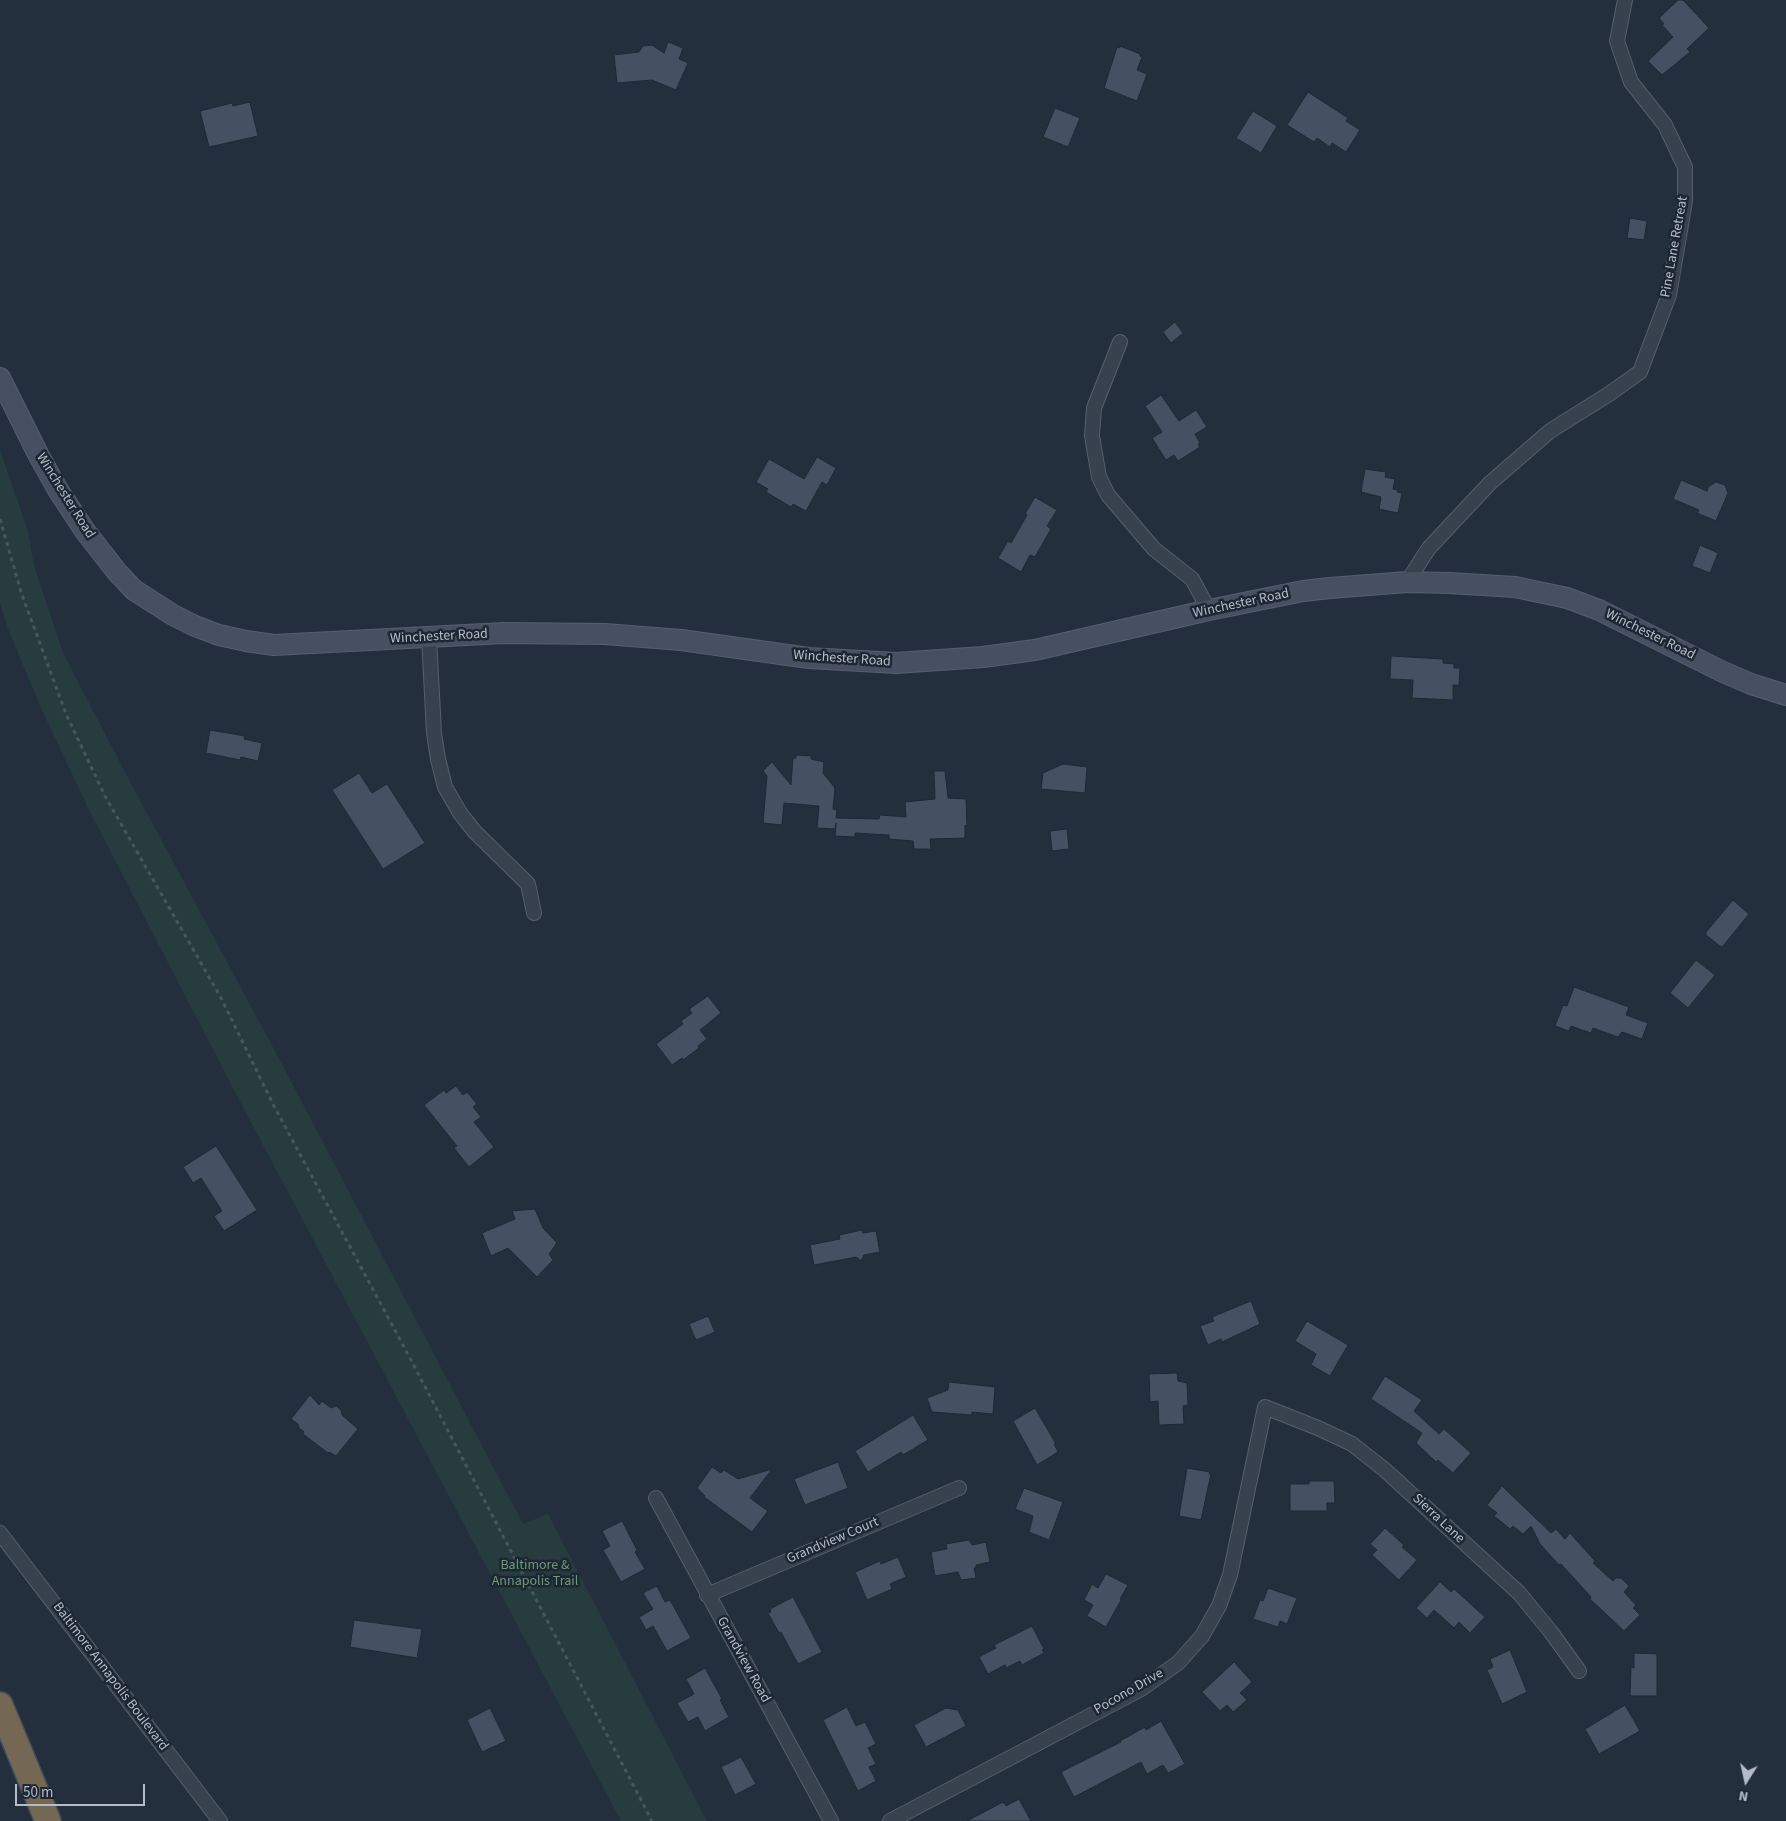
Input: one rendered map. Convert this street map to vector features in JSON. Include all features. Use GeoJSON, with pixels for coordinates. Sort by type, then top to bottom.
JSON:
{"type":"FeatureCollection","features":[{"type":"Feature","properties":{"kind":"highway"},"geometry":{"type":"LineString","coordinates":[[0,1705],[48,1821]]}},
{"type":"Feature","properties":{"kind":"street","name":"Pine Lane Retreat"},"geometry":{"type":"LineString","coordinates":[[1407,582],[1429,548],[1490,483],[1550,431],[1640,372],[1669,295],[1685,201],[1686,167],[1665,124],[1631,82],[1618,41],[1625,0]]}},
{"type":"Feature","properties":{"kind":"street"},"geometry":{"type":"LineString","coordinates":[[1120,342],[1094,408],[1092,436],[1099,476],[1108,495],[1154,548],[1192,580],[1209,610]]}},
{"type":"Feature","properties":{"kind":"street","name":"Winchester Road"},"geometry":{"type":"LineString","coordinates":[[0,378],[39,456],[85,531],[117,572],[134,590],[158,607],[195,626],[219,635],[274,645],[538,632],[605,634],[681,640],[808,658],[896,663],[983,657],[1035,650],[1209,610],[1303,591],[1407,582],[1486,584],[1515,587],[1567,598],[1599,610],[1728,674],[1751,684],[1786,695]]}},
{"type":"Feature","properties":{"kind":"street"},"geometry":{"type":"LineString","coordinates":[[429,637],[434,733],[445,787],[475,832],[528,884],[534,913]]}},
{"type":"Feature","properties":{"kind":"street","name":"Sierra Lane"},"geometry":{"type":"LineString","coordinates":[[1265,1407],[1352,1444],[1385,1470],[1519,1593],[1551,1632],[1579,1671]]}},
{"type":"Feature","properties":{"kind":"street","name":"Pocono Drive"},"geometry":{"type":"LineString","coordinates":[[890,1821],[1141,1689],[1178,1663],[1202,1636],[1219,1606],[1230,1575],[1265,1407]]}},
{"type":"Feature","properties":{"kind":"street","name":"Grandview Court"},"geometry":{"type":"LineString","coordinates":[[707,1595],[959,1488]]}},
{"type":"Feature","properties":{"kind":"street","name":"Grandview Road"},"geometry":{"type":"LineString","coordinates":[[656,1498],[831,1821]]}},
{"type":"Feature","properties":{"kind":"street","name":"Baltimore Annapolis Boulevard"},"geometry":{"type":"LineString","coordinates":[[0,1533],[220,1821]]}},
{"type":"Feature","properties":{"kind":"path"},"geometry":{"type":"LineString","coordinates":[[0,519],[22,595],[66,714],[104,796],[220,998],[274,1106],[411,1360],[652,1821]]}},
{"type":"Feature","properties":{"kind":"green space","name":"Baltimore & Annapolis Trail"},"geometry":{"type":"Polygon","coordinates":[[[0,450],[28,531],[34,566],[64,655],[283,1066],[523,1524],[548,1514],[707,1821],[621,1821],[235,1092],[89,810],[41,708],[8,629],[0,603],[0,450]]]}},
{"type":"Feature","properties":{"kind":"building"},"geometry":{"type":"Polygon","coordinates":[[[1678,0],[1683,0],[1709,28],[1687,49],[1690,52],[1662,75],[1648,61],[1673,37],[1662,25],[1664,24],[1659,18],[1678,0]]]}},
{"type":"Feature","properties":{"kind":"building"},"geometry":{"type":"Polygon","coordinates":[[[668,42],[683,48],[679,59],[688,63],[676,90],[652,80],[617,83],[614,55],[639,52],[643,46],[652,45],[664,53],[668,42]]]}},
{"type":"Feature","properties":{"kind":"building"},"geometry":{"type":"Polygon","coordinates":[[[1120,46],[1140,54],[1142,57],[1137,70],[1147,74],[1137,101],[1104,88],[1117,47],[1120,48],[1120,46]]]}},
{"type":"Feature","properties":{"kind":"building"},"geometry":{"type":"Polygon","coordinates":[[[1308,92],[1348,118],[1346,121],[1360,130],[1346,152],[1332,143],[1330,147],[1317,138],[1314,142],[1287,125],[1308,92]]]}},
{"type":"Feature","properties":{"kind":"building"},"geometry":{"type":"Polygon","coordinates":[[[250,102],[258,136],[209,147],[200,111],[232,103],[233,106],[250,102]]]}},
{"type":"Feature","properties":{"kind":"building"},"geometry":{"type":"Polygon","coordinates":[[[1055,108],[1080,118],[1068,147],[1043,137],[1055,108]]]}},
{"type":"Feature","properties":{"kind":"building"},"geometry":{"type":"Polygon","coordinates":[[[1253,111],[1277,126],[1261,153],[1236,138],[1253,111]]]}},
{"type":"Feature","properties":{"kind":"building"},"geometry":{"type":"Polygon","coordinates":[[[1630,218],[1647,221],[1644,240],[1627,238],[1630,218]]]}},
{"type":"Feature","properties":{"kind":"building"},"geometry":{"type":"Polygon","coordinates":[[[1175,322],[1183,333],[1171,343],[1163,332],[1175,322]]]}},
{"type":"Feature","properties":{"kind":"building"},"geometry":{"type":"Polygon","coordinates":[[[1161,395],[1179,421],[1196,410],[1207,427],[1195,434],[1200,447],[1178,461],[1174,455],[1166,460],[1152,438],[1162,432],[1145,406],[1161,395]]]}},
{"type":"Feature","properties":{"kind":"building"},"geometry":{"type":"Polygon","coordinates":[[[817,457],[836,468],[827,485],[822,482],[806,511],[793,504],[791,507],[766,492],[768,489],[756,482],[769,459],[804,479],[817,457]]]}},
{"type":"Feature","properties":{"kind":"building"},"geometry":{"type":"Polygon","coordinates":[[[1365,469],[1386,472],[1385,477],[1395,479],[1393,489],[1402,493],[1398,513],[1379,509],[1381,497],[1361,492],[1365,469]]]}},
{"type":"Feature","properties":{"kind":"building"},"geometry":{"type":"Polygon","coordinates":[[[1681,480],[1707,491],[1708,487],[1716,482],[1725,485],[1728,493],[1716,521],[1697,513],[1699,510],[1673,499],[1681,480]]]}},
{"type":"Feature","properties":{"kind":"building"},"geometry":{"type":"Polygon","coordinates":[[[1035,497],[1057,510],[1047,526],[1051,529],[1035,557],[1030,555],[1021,572],[998,558],[1008,541],[1011,543],[1035,497]]]}},
{"type":"Feature","properties":{"kind":"building"},"geometry":{"type":"Polygon","coordinates":[[[1700,545],[1718,553],[1710,573],[1692,566],[1700,545]]]}},
{"type":"Feature","properties":{"kind":"building"},"geometry":{"type":"Polygon","coordinates":[[[1391,656],[1443,659],[1443,663],[1454,664],[1454,668],[1460,668],[1459,685],[1453,685],[1453,700],[1412,698],[1413,680],[1390,679],[1391,656]]]}},
{"type":"Feature","properties":{"kind":"building"},"geometry":{"type":"Polygon","coordinates":[[[210,730],[245,736],[244,739],[262,743],[258,761],[241,757],[240,760],[206,753],[210,730]]]}},
{"type":"Feature","properties":{"kind":"building"},"geometry":{"type":"Polygon","coordinates":[[[796,755],[811,756],[811,759],[824,762],[823,773],[835,788],[833,809],[837,810],[836,818],[879,819],[880,815],[906,817],[905,802],[935,799],[934,771],[945,771],[948,798],[966,799],[967,826],[965,825],[965,838],[930,839],[931,849],[914,849],[913,841],[889,839],[889,835],[855,833],[855,837],[835,836],[836,823],[835,829],[817,828],[819,806],[784,803],[782,825],[763,823],[767,776],[763,771],[772,762],[791,785],[793,758],[796,758],[796,755]]]}},
{"type":"Feature","properties":{"kind":"building"},"geometry":{"type":"Polygon","coordinates":[[[1063,764],[1087,767],[1085,793],[1041,789],[1043,773],[1063,764]]]}},
{"type":"Feature","properties":{"kind":"building"},"geometry":{"type":"Polygon","coordinates":[[[359,773],[372,793],[387,784],[425,843],[383,869],[332,790],[359,773]]]}},
{"type":"Feature","properties":{"kind":"building"},"geometry":{"type":"Polygon","coordinates":[[[1067,829],[1069,849],[1052,851],[1050,831],[1067,829]]]}},
{"type":"Feature","properties":{"kind":"building"},"geometry":{"type":"Polygon","coordinates":[[[1733,900],[1749,914],[1721,947],[1706,935],[1706,932],[1733,900]]]}},
{"type":"Feature","properties":{"kind":"building"},"geometry":{"type":"Polygon","coordinates":[[[1696,960],[1715,975],[1688,1008],[1670,993],[1696,960]]]}},
{"type":"Feature","properties":{"kind":"building"},"geometry":{"type":"Polygon","coordinates":[[[1574,987],[1629,1007],[1626,1015],[1648,1023],[1642,1039],[1622,1032],[1618,1037],[1593,1028],[1591,1033],[1571,1026],[1569,1031],[1555,1026],[1563,1005],[1567,1006],[1574,987]]]}},
{"type":"Feature","properties":{"kind":"building"},"geometry":{"type":"Polygon","coordinates":[[[708,996],[721,1013],[700,1030],[707,1039],[698,1046],[699,1048],[683,1060],[682,1058],[672,1065],[656,1044],[683,1024],[681,1021],[692,1013],[689,1009],[708,996]]]}},
{"type":"Feature","properties":{"kind":"building"},"geometry":{"type":"Polygon","coordinates":[[[456,1086],[463,1095],[467,1092],[477,1104],[473,1107],[481,1117],[474,1122],[494,1147],[469,1167],[454,1148],[457,1146],[424,1105],[444,1090],[446,1093],[456,1086]]]}},
{"type":"Feature","properties":{"kind":"building"},"geometry":{"type":"Polygon","coordinates":[[[216,1146],[257,1210],[224,1231],[214,1216],[222,1211],[201,1178],[193,1183],[183,1167],[216,1146]]]}},
{"type":"Feature","properties":{"kind":"building"},"geometry":{"type":"Polygon","coordinates":[[[535,1209],[543,1228],[557,1243],[549,1254],[553,1260],[537,1277],[508,1248],[491,1256],[482,1233],[515,1219],[512,1211],[535,1209]]]}},
{"type":"Feature","properties":{"kind":"building"},"geometry":{"type":"Polygon","coordinates":[[[862,1230],[863,1233],[876,1231],[880,1252],[864,1255],[861,1261],[856,1257],[814,1265],[810,1245],[840,1239],[839,1235],[862,1230]]]}},
{"type":"Feature","properties":{"kind":"building"},"geometry":{"type":"Polygon","coordinates":[[[1251,1301],[1260,1324],[1222,1342],[1221,1339],[1208,1345],[1200,1326],[1214,1321],[1212,1317],[1251,1301]]]}},
{"type":"Feature","properties":{"kind":"building"},"geometry":{"type":"Polygon","coordinates":[[[708,1316],[715,1332],[696,1340],[689,1324],[708,1316]]]}},
{"type":"Feature","properties":{"kind":"building"},"geometry":{"type":"Polygon","coordinates":[[[1307,1321],[1348,1345],[1330,1376],[1311,1365],[1316,1354],[1295,1341],[1307,1321]]]}},
{"type":"Feature","properties":{"kind":"building"},"geometry":{"type":"Polygon","coordinates":[[[1177,1373],[1178,1381],[1187,1383],[1188,1405],[1183,1406],[1184,1424],[1159,1425],[1158,1401],[1150,1402],[1149,1374],[1177,1373]]]}},
{"type":"Feature","properties":{"kind":"building"},"geometry":{"type":"Polygon","coordinates":[[[1385,1376],[1422,1400],[1414,1411],[1439,1434],[1444,1429],[1471,1453],[1453,1473],[1438,1460],[1436,1462],[1416,1443],[1422,1433],[1371,1399],[1385,1376]]]}},
{"type":"Feature","properties":{"kind":"building"},"geometry":{"type":"Polygon","coordinates":[[[949,1382],[995,1387],[993,1414],[972,1412],[972,1415],[932,1412],[927,1398],[948,1390],[949,1382]]]}},
{"type":"Feature","properties":{"kind":"building"},"geometry":{"type":"Polygon","coordinates":[[[310,1395],[319,1405],[322,1401],[331,1408],[336,1406],[341,1410],[342,1415],[358,1429],[336,1456],[328,1453],[303,1434],[304,1432],[298,1427],[299,1425],[291,1419],[310,1395]]]}},
{"type":"Feature","properties":{"kind":"building"},"geometry":{"type":"Polygon","coordinates":[[[1035,1408],[1056,1444],[1054,1444],[1058,1452],[1037,1465],[1013,1421],[1035,1408]]]}},
{"type":"Feature","properties":{"kind":"building"},"geometry":{"type":"Polygon","coordinates":[[[913,1415],[928,1440],[903,1455],[901,1452],[868,1472],[855,1451],[913,1415]]]}},
{"type":"Feature","properties":{"kind":"building"},"geometry":{"type":"Polygon","coordinates":[[[838,1462],[848,1488],[805,1505],[794,1479],[838,1462]]]}},
{"type":"Feature","properties":{"kind":"building"},"geometry":{"type":"Polygon","coordinates":[[[712,1467],[721,1473],[724,1470],[738,1479],[772,1469],[750,1498],[768,1511],[752,1532],[704,1497],[697,1488],[712,1467]]]}},
{"type":"Feature","properties":{"kind":"building"},"geometry":{"type":"Polygon","coordinates":[[[1187,1468],[1210,1472],[1209,1474],[1211,1474],[1201,1520],[1179,1516],[1187,1468]]]}},
{"type":"Feature","properties":{"kind":"building"},"geometry":{"type":"Polygon","coordinates":[[[1309,1481],[1334,1481],[1335,1503],[1327,1503],[1327,1511],[1290,1511],[1290,1484],[1309,1484],[1309,1481]]]}},
{"type":"Feature","properties":{"kind":"building"},"geometry":{"type":"Polygon","coordinates":[[[1502,1486],[1551,1533],[1556,1529],[1565,1539],[1570,1533],[1595,1561],[1593,1563],[1613,1581],[1616,1578],[1621,1578],[1629,1586],[1624,1592],[1636,1605],[1633,1608],[1640,1615],[1624,1631],[1590,1599],[1591,1597],[1561,1564],[1559,1565],[1540,1544],[1531,1526],[1523,1534],[1513,1526],[1510,1529],[1494,1516],[1497,1513],[1487,1505],[1502,1486]]]}},
{"type":"Feature","properties":{"kind":"building"},"geometry":{"type":"Polygon","coordinates":[[[1024,1488],[1063,1502],[1049,1540],[1029,1532],[1033,1516],[1015,1509],[1024,1488]]]}},
{"type":"Feature","properties":{"kind":"building"},"geometry":{"type":"Polygon","coordinates":[[[622,1521],[637,1550],[635,1552],[645,1569],[621,1582],[603,1550],[610,1546],[602,1531],[622,1521]]]}},
{"type":"Feature","properties":{"kind":"building"},"geometry":{"type":"Polygon","coordinates":[[[1385,1528],[1417,1560],[1399,1580],[1372,1555],[1377,1550],[1370,1544],[1385,1528]]]}},
{"type":"Feature","properties":{"kind":"building"},"geometry":{"type":"Polygon","coordinates":[[[969,1540],[972,1545],[986,1542],[990,1562],[976,1565],[976,1568],[974,1568],[976,1578],[961,1580],[958,1572],[935,1576],[931,1552],[947,1549],[946,1544],[969,1540]]]}},
{"type":"Feature","properties":{"kind":"building"},"geometry":{"type":"Polygon","coordinates":[[[898,1557],[906,1577],[890,1584],[892,1589],[867,1600],[855,1572],[880,1561],[881,1564],[898,1557]]]}},
{"type":"Feature","properties":{"kind":"building"},"geometry":{"type":"Polygon","coordinates":[[[1106,1574],[1128,1585],[1106,1627],[1087,1616],[1093,1605],[1084,1600],[1092,1584],[1098,1588],[1106,1574]]]}},
{"type":"Feature","properties":{"kind":"building"},"geometry":{"type":"Polygon","coordinates":[[[1440,1582],[1451,1592],[1454,1589],[1485,1617],[1470,1633],[1459,1622],[1454,1628],[1434,1610],[1427,1618],[1416,1608],[1440,1582]]]}},
{"type":"Feature","properties":{"kind":"building"},"geometry":{"type":"Polygon","coordinates":[[[657,1586],[665,1602],[670,1600],[691,1638],[667,1651],[653,1626],[646,1630],[639,1617],[653,1609],[643,1593],[657,1586]]]}},
{"type":"Feature","properties":{"kind":"building"},"geometry":{"type":"Polygon","coordinates":[[[1268,1588],[1297,1598],[1287,1624],[1280,1621],[1278,1627],[1253,1619],[1260,1600],[1263,1601],[1268,1588]]]}},
{"type":"Feature","properties":{"kind":"building"},"geometry":{"type":"Polygon","coordinates":[[[793,1597],[822,1652],[798,1664],[781,1632],[779,1633],[768,1613],[771,1612],[770,1609],[793,1597]]]}},
{"type":"Feature","properties":{"kind":"building"},"geometry":{"type":"Polygon","coordinates":[[[354,1620],[422,1629],[417,1658],[350,1647],[354,1620]]]}},
{"type":"Feature","properties":{"kind":"building"},"geometry":{"type":"Polygon","coordinates":[[[1032,1626],[1044,1649],[1042,1650],[1044,1653],[1022,1665],[1020,1661],[1006,1668],[1005,1665],[988,1674],[979,1657],[996,1648],[994,1645],[1032,1626]]]}},
{"type":"Feature","properties":{"kind":"building"},"geometry":{"type":"Polygon","coordinates":[[[1510,1650],[1527,1692],[1502,1704],[1487,1670],[1493,1667],[1490,1659],[1510,1650]]]}},
{"type":"Feature","properties":{"kind":"building"},"geometry":{"type":"Polygon","coordinates":[[[1634,1653],[1657,1654],[1657,1696],[1630,1696],[1631,1667],[1634,1668],[1634,1653]]]}},
{"type":"Feature","properties":{"kind":"building"},"geometry":{"type":"Polygon","coordinates":[[[1234,1662],[1252,1682],[1240,1693],[1247,1700],[1233,1712],[1227,1705],[1220,1711],[1202,1692],[1234,1662]]]}},
{"type":"Feature","properties":{"kind":"building"},"geometry":{"type":"Polygon","coordinates":[[[705,1668],[722,1699],[720,1700],[729,1717],[705,1731],[698,1717],[688,1722],[677,1703],[694,1694],[686,1679],[705,1668]]]}},
{"type":"Feature","properties":{"kind":"building"},"geometry":{"type":"Polygon","coordinates":[[[1625,1705],[1640,1731],[1599,1754],[1585,1729],[1625,1705]]]}},
{"type":"Feature","properties":{"kind":"building"},"geometry":{"type":"Polygon","coordinates":[[[847,1707],[856,1726],[865,1722],[876,1744],[868,1748],[876,1764],[869,1767],[876,1781],[858,1791],[823,1720],[847,1707]]]}},
{"type":"Feature","properties":{"kind":"building"},"geometry":{"type":"Polygon","coordinates":[[[490,1708],[506,1741],[482,1752],[467,1720],[490,1708]]]}},
{"type":"Feature","properties":{"kind":"building"},"geometry":{"type":"Polygon","coordinates":[[[946,1708],[958,1710],[966,1726],[926,1747],[914,1725],[946,1708]]]}},
{"type":"Feature","properties":{"kind":"building"},"geometry":{"type":"Polygon","coordinates":[[[1161,1721],[1185,1764],[1168,1773],[1163,1765],[1147,1774],[1141,1762],[1074,1797],[1061,1772],[1121,1742],[1145,1727],[1146,1730],[1161,1721]]]}},
{"type":"Feature","properties":{"kind":"building"},"geometry":{"type":"Polygon","coordinates":[[[741,1757],[756,1784],[735,1795],[721,1767],[741,1757]]]}},
{"type":"Feature","properties":{"kind":"building"},"geometry":{"type":"Polygon","coordinates":[[[1019,1799],[1031,1821],[967,1821],[1003,1802],[1006,1806],[1019,1799]]]}}]}
